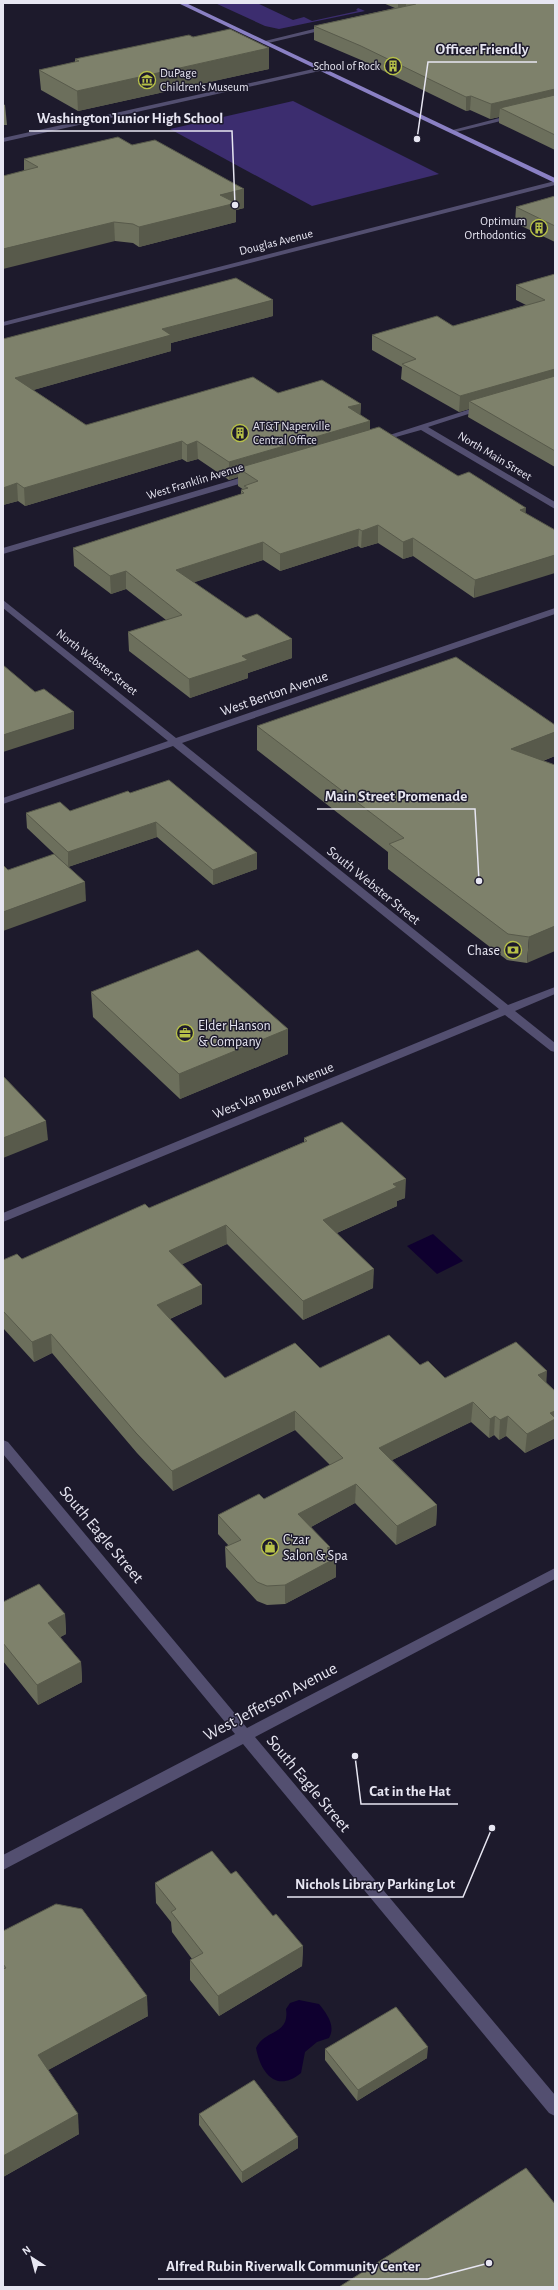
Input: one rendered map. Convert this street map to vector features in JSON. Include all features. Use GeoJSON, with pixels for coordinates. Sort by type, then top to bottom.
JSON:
{"type":"FeatureCollection","features":[{"type":"Feature","properties":{"kind":"main road"},"geometry":{"type":"LineString","coordinates":[[180,3],[452,131],[555,182]]}},
{"type":"Feature","properties":{"kind":"street"},"geometry":{"type":"LineString","coordinates":[[264,42],[335,26]]}},
{"type":"Feature","properties":{"kind":"street"},"geometry":{"type":"LineString","coordinates":[[3,140],[322,69]]}},
{"type":"Feature","properties":{"kind":"street"},"geometry":{"type":"LineString","coordinates":[[452,131],[525,113]]}},
{"type":"Feature","properties":{"kind":"street","name":"Douglas Avenue"},"geometry":{"type":"LineString","coordinates":[[3,324],[555,182]]}},
{"type":"Feature","properties":{"kind":"street"},"geometry":{"type":"LineString","coordinates":[[372,441],[495,405]]}},
{"type":"Feature","properties":{"kind":"street","name":"North Main Street"},"geometry":{"type":"LineString","coordinates":[[422,426],[555,506]]}},
{"type":"Feature","properties":{"kind":"street","name":"West Franklin Avenue"},"geometry":{"type":"LineString","coordinates":[[3,551],[260,475]]}},
{"type":"Feature","properties":{"kind":"street","name":"North Webster Street"},"geometry":{"type":"LineString","coordinates":[[3,603],[176,741]]}},
{"type":"Feature","properties":{"kind":"street","name":"West Benton Avenue"},"geometry":{"type":"LineString","coordinates":[[3,801],[555,611]]}},
{"type":"Feature","properties":{"kind":"street","name":"South Webster Street"},"geometry":{"type":"LineString","coordinates":[[176,741],[555,1049]]}},
{"type":"Feature","properties":{"kind":"street","name":"West Van Buren Avenue"},"geometry":{"type":"LineString","coordinates":[[3,1218],[555,990]]}},
{"type":"Feature","properties":{"kind":"street","name":"South Eagle Street"},"geometry":{"type":"LineString","coordinates":[[3,1445],[555,2108]]}},
{"type":"Feature","properties":{"kind":"street","name":"West Jefferson Avenue"},"geometry":{"type":"LineString","coordinates":[[3,1863],[555,1573]]}},
{"type":"Feature","properties":{"kind":"shaded area"},"geometry":{"type":"Polygon","coordinates":[[[215,3],[257,3],[293,20],[304,17],[312,21],[358,11],[356,10],[358,8],[365,11],[279,29],[265,26],[215,3]]]}},
{"type":"Feature","properties":{"kind":"shaded area"},"geometry":{"type":"Polygon","coordinates":[[[293,101],[439,174],[312,206],[170,129],[293,101]]]}},
{"type":"Feature","properties":{"kind":"shaded area"},"geometry":{"type":"Polygon","coordinates":[[[433,1234],[463,1261],[437,1274],[407,1246],[433,1234]]]}},
{"type":"Feature","properties":{"kind":"shaded area"},"geometry":{"type":"Polygon","coordinates":[[[299,2000],[319,2004],[330,2020],[332,2029],[331,2034],[329,2038],[317,2042],[305,2052],[301,2073],[292,2079],[278,2081],[271,2078],[266,2073],[258,2057],[256,2048],[265,2038],[281,2028],[286,2017],[286,2009],[290,2003],[299,2000]]]}},
{"type":"Feature","properties":{"kind":"building"},"geometry":{"type":"Polygon","coordinates":[[[415,3],[555,3],[555,89],[491,104],[471,96],[466,97],[361,46],[314,26],[416,4],[415,3]]]}},
{"type":"Feature","properties":{"kind":"building"},"geometry":{"type":"Polygon","coordinates":[[[230,29],[269,48],[77,91],[39,70],[79,61],[75,59],[189,35],[193,37],[230,29]]]}},
{"type":"Feature","properties":{"kind":"building"},"geometry":{"type":"Polygon","coordinates":[[[555,95],[555,135],[500,108],[555,95]]]}},
{"type":"Feature","properties":{"kind":"building"},"geometry":{"type":"Polygon","coordinates":[[[118,137],[132,145],[155,140],[244,189],[220,195],[236,203],[139,227],[133,224],[114,222],[3,249],[3,176],[38,167],[24,159],[118,137]]]}},
{"type":"Feature","properties":{"kind":"building"},"geometry":{"type":"Polygon","coordinates":[[[555,196],[555,226],[516,207],[555,196]]]}},
{"type":"Feature","properties":{"kind":"building"},"geometry":{"type":"Polygon","coordinates":[[[555,274],[555,369],[460,396],[402,364],[416,359],[372,335],[437,316],[453,326],[545,300],[516,285],[555,274]]]}},
{"type":"Feature","properties":{"kind":"building"},"geometry":{"type":"Polygon","coordinates":[[[236,278],[273,300],[162,329],[171,335],[15,378],[86,425],[253,377],[278,393],[322,380],[361,404],[348,407],[370,421],[229,462],[197,441],[187,445],[182,441],[24,488],[17,483],[3,488],[3,339],[236,278]]]}},
{"type":"Feature","properties":{"kind":"building"},"geometry":{"type":"Polygon","coordinates":[[[555,376],[555,451],[469,401],[555,376]]]}},
{"type":"Feature","properties":{"kind":"building"},"geometry":{"type":"Polygon","coordinates":[[[379,427],[458,476],[469,472],[526,508],[520,510],[555,530],[555,555],[475,580],[413,538],[403,542],[378,525],[362,531],[359,529],[280,554],[263,542],[176,570],[246,618],[257,614],[292,639],[242,656],[248,660],[189,679],[128,632],[182,615],[126,571],[110,576],[73,548],[244,493],[241,490],[248,488],[244,486],[258,481],[238,468],[379,427]]]}},
{"type":"Feature","properties":{"kind":"building"},"geometry":{"type":"Polygon","coordinates":[[[456,657],[555,725],[555,732],[511,749],[555,765],[555,926],[529,937],[508,934],[389,844],[404,838],[257,726],[456,657]]]}},
{"type":"Feature","properties":{"kind":"building"},"geometry":{"type":"Polygon","coordinates":[[[3,665],[35,692],[44,689],[74,712],[3,735],[3,665]]]}},
{"type":"Feature","properties":{"kind":"building"},"geometry":{"type":"Polygon","coordinates":[[[169,780],[257,853],[213,870],[156,822],[68,852],[26,813],[60,802],[70,811],[128,791],[130,793],[169,780]]]}},
{"type":"Feature","properties":{"kind":"building"},"geometry":{"type":"Polygon","coordinates":[[[54,854],[85,882],[3,912],[3,865],[8,870],[54,854]]]}},
{"type":"Feature","properties":{"kind":"building"},"geometry":{"type":"Polygon","coordinates":[[[198,950],[288,1029],[179,1074],[91,992],[198,950]]]}},
{"type":"Feature","properties":{"kind":"building"},"geometry":{"type":"Polygon","coordinates":[[[3,1076],[46,1121],[3,1138],[3,1076]]]}},
{"type":"Feature","properties":{"kind":"building"},"geometry":{"type":"Polygon","coordinates":[[[342,1122],[406,1179],[393,1184],[397,1187],[323,1220],[374,1269],[303,1301],[226,1225],[169,1251],[202,1285],[157,1305],[225,1378],[295,1343],[320,1368],[389,1335],[420,1365],[428,1361],[445,1378],[516,1342],[547,1371],[538,1375],[555,1391],[555,1411],[550,1413],[555,1419],[527,1434],[508,1416],[500,1420],[495,1416],[490,1419],[473,1402],[379,1448],[437,1505],[397,1526],[356,1484],[298,1514],[330,1547],[327,1548],[336,1558],[285,1585],[267,1586],[257,1582],[225,1547],[241,1540],[218,1515],[259,1494],[264,1499],[343,1458],[295,1411],[172,1471],[136,1433],[51,1334],[32,1342],[3,1311],[3,1260],[17,1254],[22,1259],[145,1204],[149,1208],[307,1141],[304,1138],[342,1122]]]}},
{"type":"Feature","properties":{"kind":"building"},"geometry":{"type":"Polygon","coordinates":[[[39,1584],[65,1614],[48,1623],[81,1662],[37,1685],[3,1643],[3,1602],[39,1584]]]}},
{"type":"Feature","properties":{"kind":"building"},"geometry":{"type":"Polygon","coordinates":[[[212,1851],[231,1874],[236,1871],[273,1916],[276,1914],[303,1946],[218,1996],[190,1960],[203,1953],[171,1912],[176,1909],[155,1883],[212,1851]]]}},
{"type":"Feature","properties":{"kind":"building"},"geometry":{"type":"Polygon","coordinates":[[[56,1904],[82,1909],[147,1996],[38,2055],[78,2114],[3,2156],[3,1969],[6,1968],[3,1964],[3,1931],[56,1904]]]}},
{"type":"Feature","properties":{"kind":"building"},"geometry":{"type":"Polygon","coordinates":[[[396,2007],[428,2047],[358,2090],[325,2049],[396,2007]]]}},
{"type":"Feature","properties":{"kind":"building"},"geometry":{"type":"Polygon","coordinates":[[[254,2080],[298,2137],[242,2172],[199,2114],[254,2080]]]}},
{"type":"Feature","properties":{"kind":"building"},"geometry":{"type":"Polygon","coordinates":[[[526,2168],[555,2204],[555,2287],[339,2287],[526,2168]]]}},
{"type":"Feature","properties":{"kind":"place","name":"School of Rock"},"geometry":{"type":"Point","coordinates":[393,66]}},
{"type":"Feature","properties":{"kind":"place","name":"DuPage Children's Museum"},"geometry":{"type":"Point","coordinates":[147,80]}},
{"type":"Feature","properties":{"kind":"place","name":"Officer Friendly"},"geometry":{"type":"Point","coordinates":[417,139]}},
{"type":"Feature","properties":{"kind":"place","name":"Washington Junior High School"},"geometry":{"type":"Point","coordinates":[235,205]}},
{"type":"Feature","properties":{"kind":"place","name":"Optimum Orthodontics"},"geometry":{"type":"Point","coordinates":[539,228]}},
{"type":"Feature","properties":{"kind":"place","name":"AT&T Naperville Central Office"},"geometry":{"type":"Point","coordinates":[240,433]}},
{"type":"Feature","properties":{"kind":"place","name":"Main Street Promenade"},"geometry":{"type":"Point","coordinates":[479,881]}},
{"type":"Feature","properties":{"kind":"place","name":"Chase"},"geometry":{"type":"Point","coordinates":[513,950]}},
{"type":"Feature","properties":{"kind":"place","name":"Elder Hanson & Company"},"geometry":{"type":"Point","coordinates":[185,1033]}},
{"type":"Feature","properties":{"kind":"place","name":"C'zar Salon & Spa"},"geometry":{"type":"Point","coordinates":[270,1547]}},
{"type":"Feature","properties":{"kind":"place","name":"Cat in the Hat"},"geometry":{"type":"Point","coordinates":[355,1756]}},
{"type":"Feature","properties":{"kind":"place","name":"Nichols Library Parking Lot"},"geometry":{"type":"Point","coordinates":[492,1828]}},
{"type":"Feature","properties":{"kind":"place","name":"Alfred Rubin Riverwalk Community Center"},"geometry":{"type":"Point","coordinates":[489,2263]}}]}
